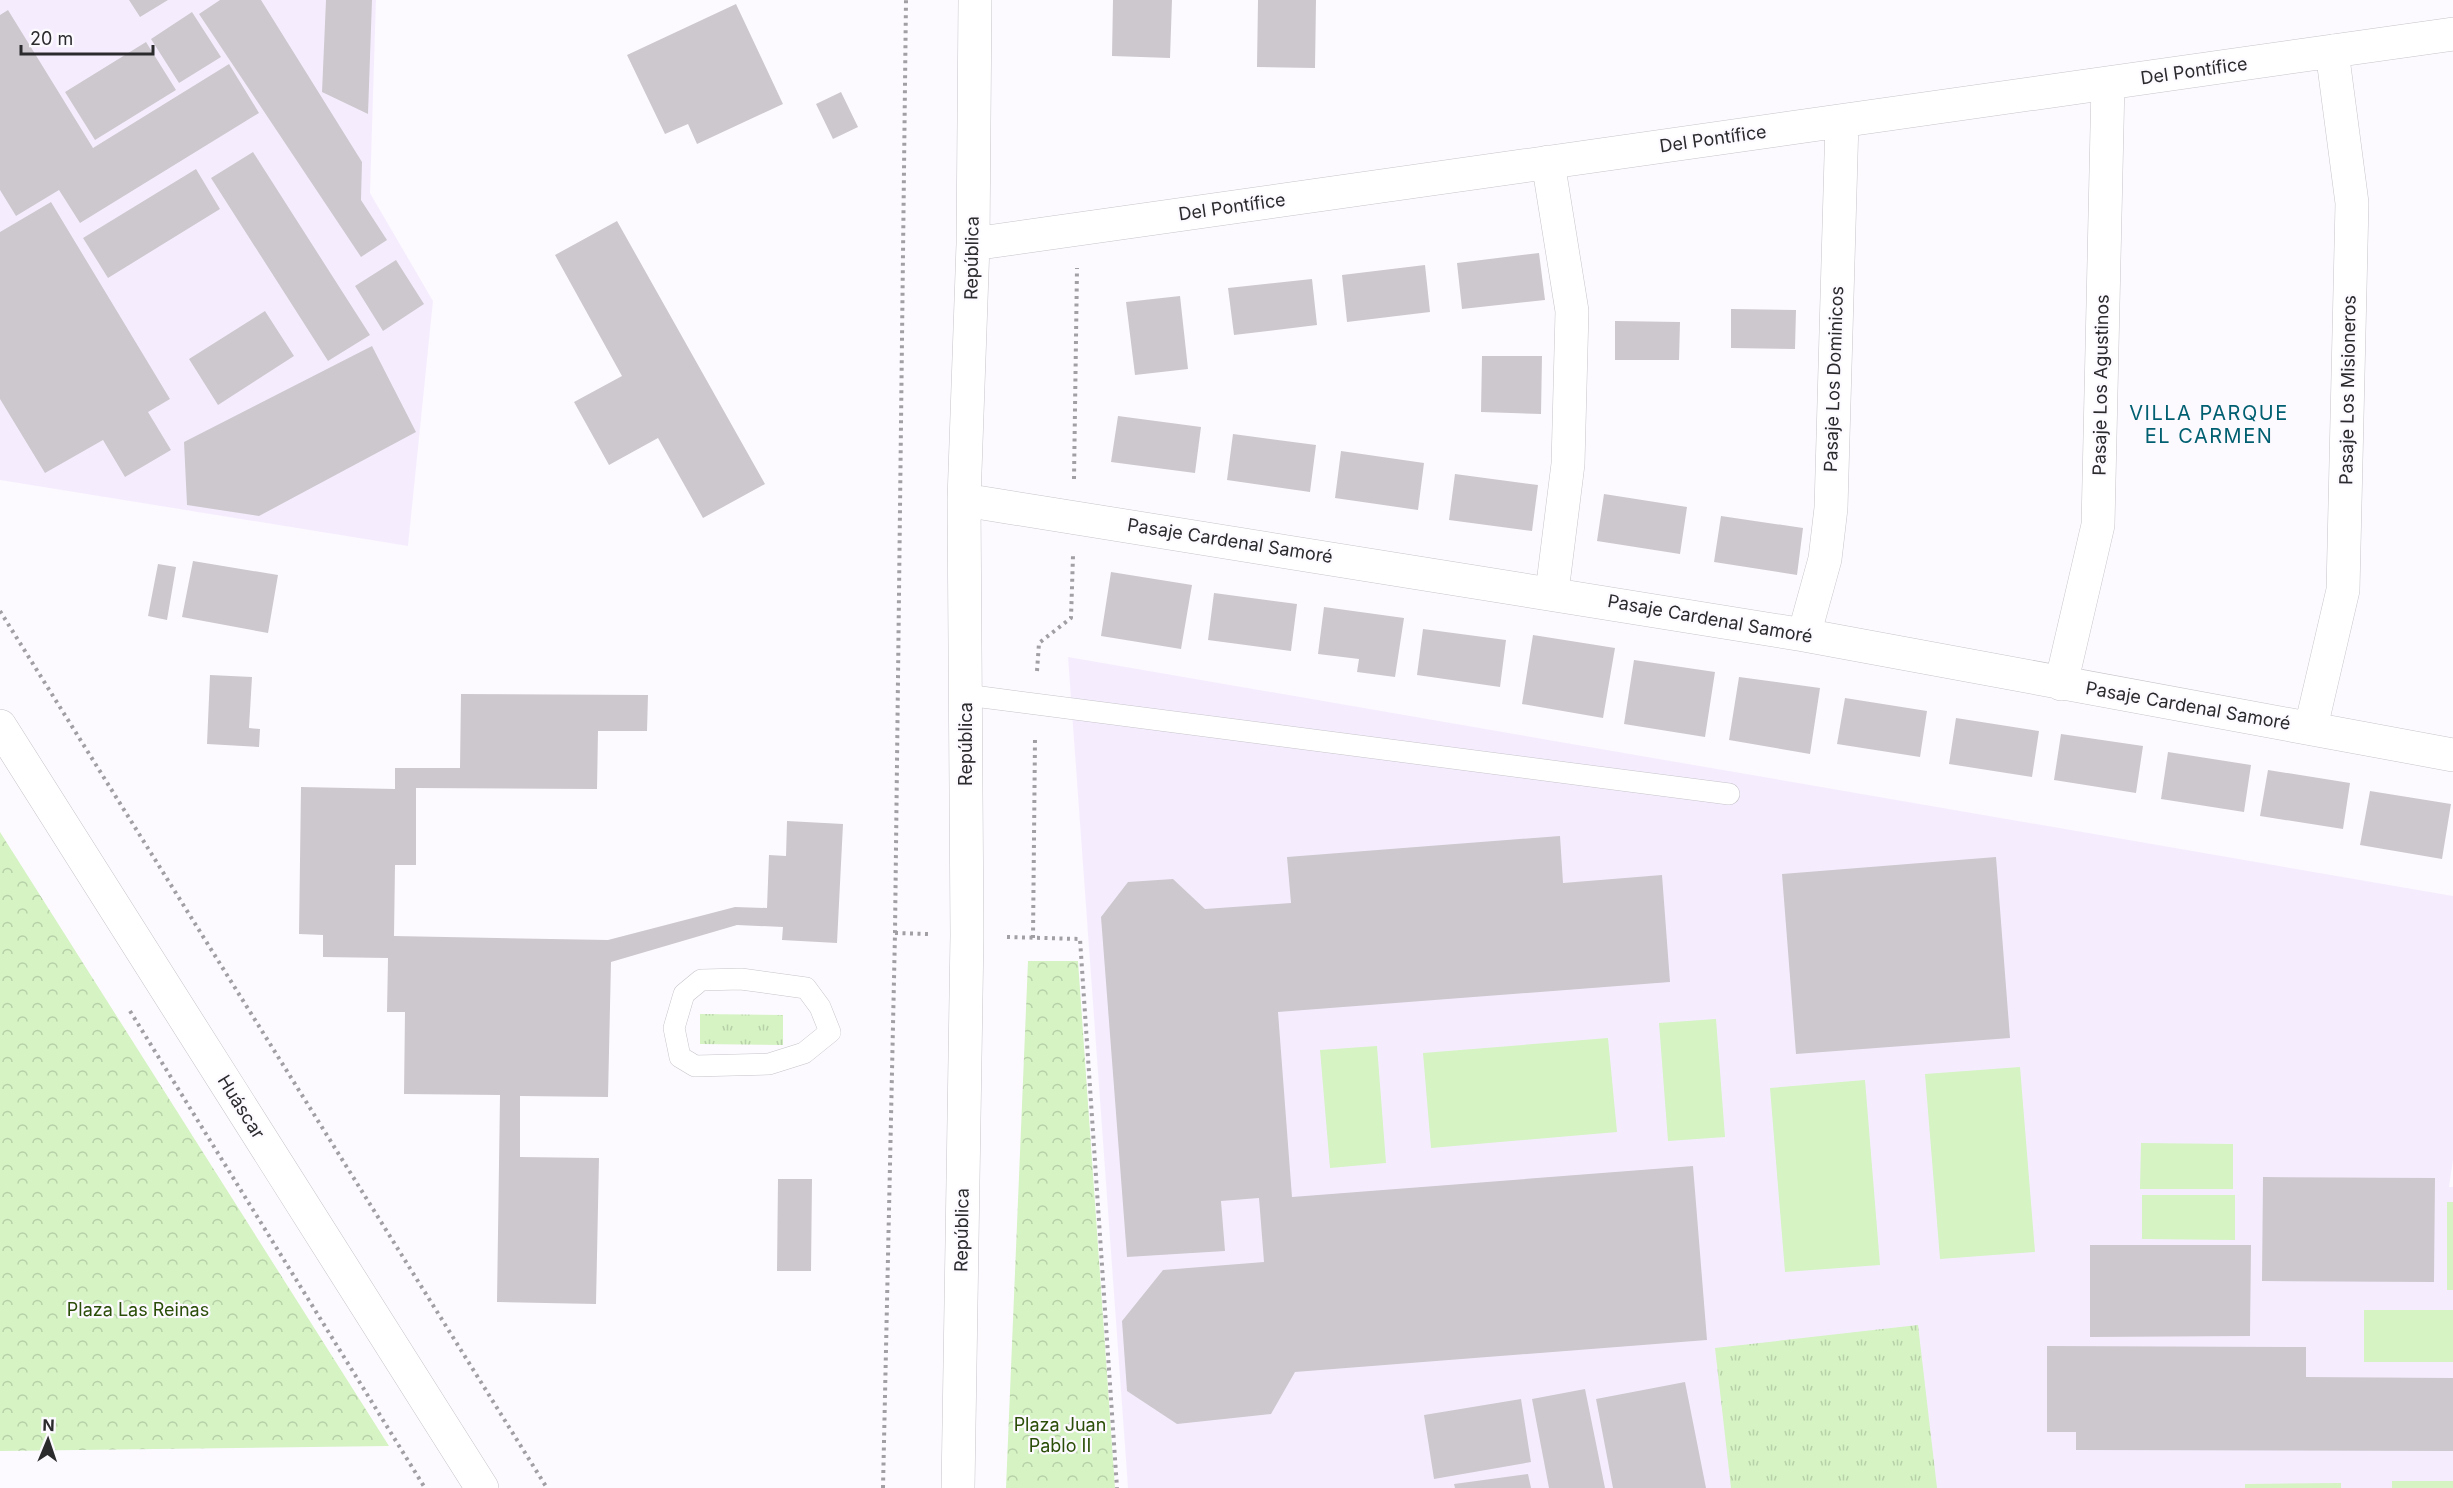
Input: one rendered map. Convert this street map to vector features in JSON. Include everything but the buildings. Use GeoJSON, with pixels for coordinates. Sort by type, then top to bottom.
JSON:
{"type":"FeatureCollection","features":[{"type":"Feature","properties":{"kind":"street","name":"República"},"geometry":{"type":"LineString","coordinates":[[958,1488],[967,935],[964,500],[973,244],[975,0]]}},
{"type":"Feature","properties":{"kind":"street","name":"Del Pontífice"},"geometry":{"type":"LineString","coordinates":[[973,244],[2453,34]]}},
{"type":"Feature","properties":{"kind":"street","name":"Pasaje Los Misioneros"},"geometry":{"type":"LineString","coordinates":[[2311,727],[2343,590],[2352,203],[2332,51]]}},
{"type":"Feature","properties":{"kind":"street","name":"Pasaje Los Agustinos"},"geometry":{"type":"LineString","coordinates":[[2061,684],[2098,525],[2108,83]]}},
{"type":"Feature","properties":{"kind":"street","name":"Pasaje Los Dominicos"},"geometry":{"type":"LineString","coordinates":[[1804,634],[1825,559],[1831,508],[1842,121]]}},
{"type":"Feature","properties":{"kind":"street"},"geometry":{"type":"LineString","coordinates":[[1548,162],[1572,311],[1568,464],[1552,592]]}},
{"type":"Feature","properties":{"kind":"street","name":"Pasaje Cardenal Samoré"},"geometry":{"type":"LineString","coordinates":[[964,500],[1804,634],[2061,684],[2311,727],[2453,755]]}},
{"type":"Feature","properties":{"kind":"street","name":"Huáscar"},"geometry":{"type":"LineString","coordinates":[[0,726],[482,1488]]}},
{"type":"Feature","properties":{"kind":"lane"},"geometry":{"type":"LineString","coordinates":[[966,695],[1729,794]]}},
{"type":"Feature","properties":{"kind":"lane"},"geometry":{"type":"LineString","coordinates":[[741,979],[806,988],[820,1007],[830,1032],[804,1053],[769,1064],[695,1066],[680,1057],[674,1028],[684,994],[701,980],[741,979]]}},
{"type":"Feature","properties":{"kind":"path"},"geometry":{"type":"LineString","coordinates":[[883,1488],[896,897],[906,0]]}},
{"type":"Feature","properties":{"kind":"path"},"geometry":{"type":"LineString","coordinates":[[1033,938],[1035,703],[1039,643],[1071,618],[1077,230]]}},
{"type":"Feature","properties":{"kind":"path"},"geometry":{"type":"LineString","coordinates":[[0,611],[548,1488]]}},
{"type":"Feature","properties":{"kind":"path"},"geometry":{"type":"LineString","coordinates":[[1080,939],[1117,1488]]}},
{"type":"Feature","properties":{"kind":"path"},"geometry":{"type":"LineString","coordinates":[[125,1004],[425,1488]]}},
{"type":"Feature","properties":{"kind":"shaded area"},"geometry":{"type":"Polygon","coordinates":[[[0,0],[376,0],[370,193],[433,301],[408,546],[0,480],[0,0]]]}},
{"type":"Feature","properties":{"kind":"shaded area"},"geometry":{"type":"Polygon","coordinates":[[[1068,657],[2453,896],[2453,1160],[2449,1187],[2453,1187],[2453,1488],[1128,1488],[1068,657]]]}},
{"type":"Feature","properties":{"kind":"green space","name":"Plaza Las Reinas"},"geometry":{"type":"Polygon","coordinates":[[[0,832],[389,1446],[0,1451],[0,832]]]}},
{"type":"Feature","properties":{"kind":"green space","name":"Plaza Juan Pablo II"},"geometry":{"type":"Polygon","coordinates":[[[1028,961],[1078,961],[1115,1488],[1006,1488],[1028,961]]]}},
{"type":"Feature","properties":{"kind":"green space"},"geometry":{"type":"Polygon","coordinates":[[[700,1014],[783,1015],[783,1045],[700,1044],[700,1014]]]}},
{"type":"Feature","properties":{"kind":"green space"},"geometry":{"type":"Polygon","coordinates":[[[1716,1019],[1725,1137],[1668,1141],[1659,1023],[1716,1019]]]}},
{"type":"Feature","properties":{"kind":"green space"},"geometry":{"type":"Polygon","coordinates":[[[1608,1038],[1617,1132],[1431,1148],[1423,1053],[1608,1038]]]}},
{"type":"Feature","properties":{"kind":"green space"},"geometry":{"type":"Polygon","coordinates":[[[1377,1046],[1386,1163],[1330,1168],[1320,1050],[1377,1046]]]}},
{"type":"Feature","properties":{"kind":"green space"},"geometry":{"type":"Polygon","coordinates":[[[2020,1067],[2035,1252],[1940,1259],[1925,1074],[2020,1067]]]}},
{"type":"Feature","properties":{"kind":"green space"},"geometry":{"type":"Polygon","coordinates":[[[1865,1080],[1880,1265],[1785,1272],[1770,1088],[1865,1080]]]}},
{"type":"Feature","properties":{"kind":"green space"},"geometry":{"type":"Polygon","coordinates":[[[2141,1143],[2233,1144],[2233,1189],[2140,1189],[2141,1143]]]}},
{"type":"Feature","properties":{"kind":"green space"},"geometry":{"type":"Polygon","coordinates":[[[2142,1195],[2235,1195],[2235,1240],[2142,1239],[2142,1195]]]}},
{"type":"Feature","properties":{"kind":"green space"},"geometry":{"type":"Polygon","coordinates":[[[2447,1202],[2453,1202],[2453,1290],[2447,1290],[2447,1202]]]}},
{"type":"Feature","properties":{"kind":"green space"},"geometry":{"type":"Polygon","coordinates":[[[2364,1310],[2453,1310],[2453,1362],[2364,1362],[2364,1310]]]}},
{"type":"Feature","properties":{"kind":"green space"},"geometry":{"type":"Polygon","coordinates":[[[1918,1325],[1937,1488],[1731,1488],[1715,1348],[1918,1325]]]}},
{"type":"Feature","properties":{"kind":"green space"},"geometry":{"type":"Polygon","coordinates":[[[2392,1481],[2453,1481],[2453,1488],[2392,1488],[2392,1481]]]}},
{"type":"Feature","properties":{"kind":"green space"},"geometry":{"type":"Polygon","coordinates":[[[2341,1483],[2341,1488],[2245,1488],[2245,1484],[2341,1483]]]}},
{"type":"Feature","properties":{"kind":"district","name":"VILLA PARQUE EL CARMEN"},"geometry":{"type":"Point","coordinates":[2209,424]}}]}
